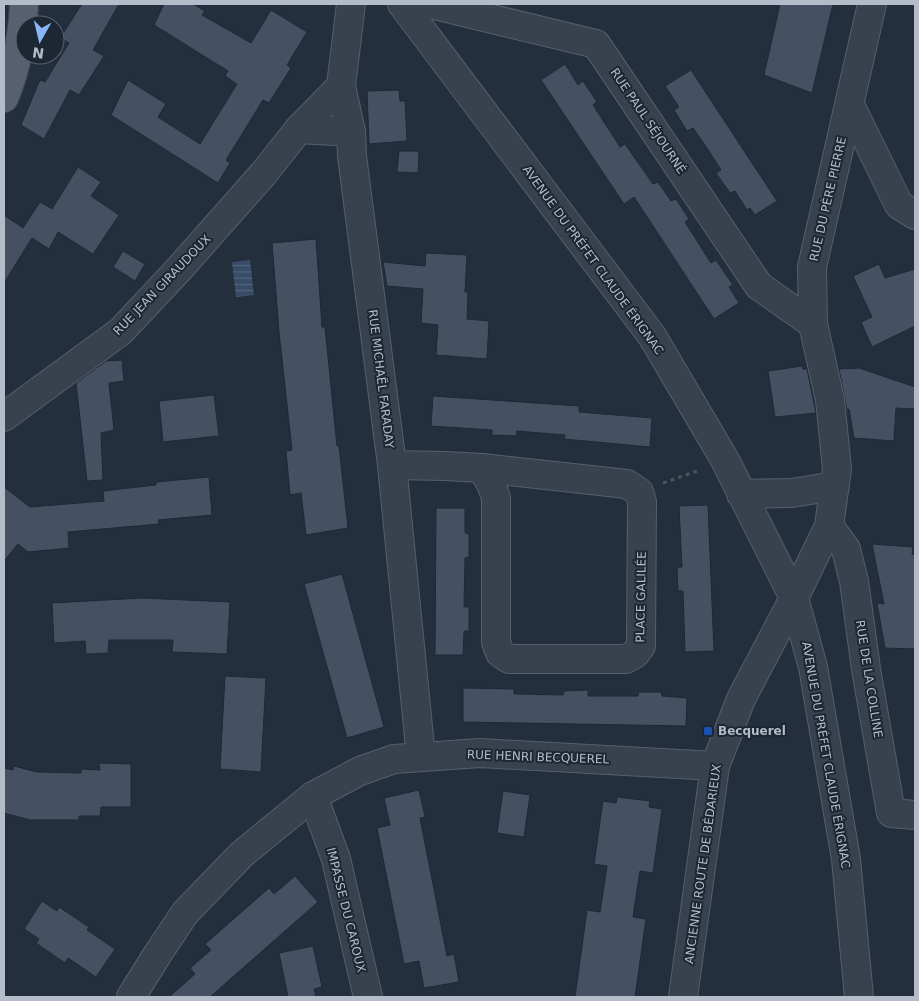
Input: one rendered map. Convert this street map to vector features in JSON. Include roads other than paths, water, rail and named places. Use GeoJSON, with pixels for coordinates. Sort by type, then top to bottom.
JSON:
{"type":"FeatureCollection","features":[{"type":"Feature","properties":{"kind":"main road"},"geometry":{"type":"LineString","coordinates":[[4,98],[11,83],[24,18],[24,4]]}},
{"type":"Feature","properties":{"kind":"street","name":"RUE MICHAËL FARADAY"},"geometry":{"type":"LineString","coordinates":[[351,4],[341,86],[351,132],[352,156],[392,465],[421,757]]}},
{"type":"Feature","properties":{"kind":"street","name":"AVENUE DU PRÉFET CLAUDE ÉRIGNAC"},"geometry":{"type":"LineString","coordinates":[[402,4],[652,336],[726,460],[794,598],[813,667],[846,859],[859,997]]}},
{"type":"Feature","properties":{"kind":"street","name":"RUE PAUL SÉJOURNÉ"},"geometry":{"type":"LineString","coordinates":[[430,4],[596,44],[759,286],[813,324]]}},
{"type":"Feature","properties":{"kind":"street","name":"RUE DU PÈRE PIERRE"},"geometry":{"type":"LineString","coordinates":[[794,598],[829,526],[838,470],[830,400],[813,324],[812,267],[872,4]]}},
{"type":"Feature","properties":{"kind":"street","name":"RUE JEAN GIRAUDOUX"},"geometry":{"type":"LineString","coordinates":[[4,418],[121,331],[264,173],[299,129],[341,86]]}},
{"type":"Feature","properties":{"kind":"street"},"geometry":{"type":"LineString","coordinates":[[850,105],[899,205],[915,215]]}},
{"type":"Feature","properties":{"kind":"street"},"geometry":{"type":"LineString","coordinates":[[299,129],[351,132]]}},
{"type":"Feature","properties":{"kind":"street","name":"PLACE GALILÉE"},"geometry":{"type":"LineString","coordinates":[[392,465],[482,468],[627,484],[639,492],[642,502],[642,646],[635,654],[626,659],[509,659],[500,653],[496,642],[496,498],[482,468]]}},
{"type":"Feature","properties":{"kind":"street"},"geometry":{"type":"LineString","coordinates":[[742,494],[792,493],[835,486]]}},
{"type":"Feature","properties":{"kind":"street","name":"RUE DE LA COLLINE"},"geometry":{"type":"LineString","coordinates":[[829,526],[846,549],[854,581],[866,669],[891,813],[915,815]]}},
{"type":"Feature","properties":{"kind":"street","name":"ANCIENNE ROUTE DE BÉDARIEUX"},"geometry":{"type":"LineString","coordinates":[[683,997],[715,766],[741,699],[794,598]]}},
{"type":"Feature","properties":{"kind":"street","name":"RUE HENRI BECQUEREL"},"geometry":{"type":"LineString","coordinates":[[131,997],[185,913],[242,854],[313,796],[360,771],[394,759],[480,753],[715,766]]}},
{"type":"Feature","properties":{"kind":"street","name":"IMPASSE DU CAROUX"},"geometry":{"type":"LineString","coordinates":[[313,796],[336,859],[368,997]]}},
{"type":"Feature","properties":{"kind":"water"},"geometry":{"type":"Polygon","coordinates":[[[250,260],[254,295],[236,297],[232,262],[250,260]]]}},
{"type":"Feature","properties":{"kind":"place","name":"Becquerel"},"geometry":{"type":"Point","coordinates":[708,731]}}]}
